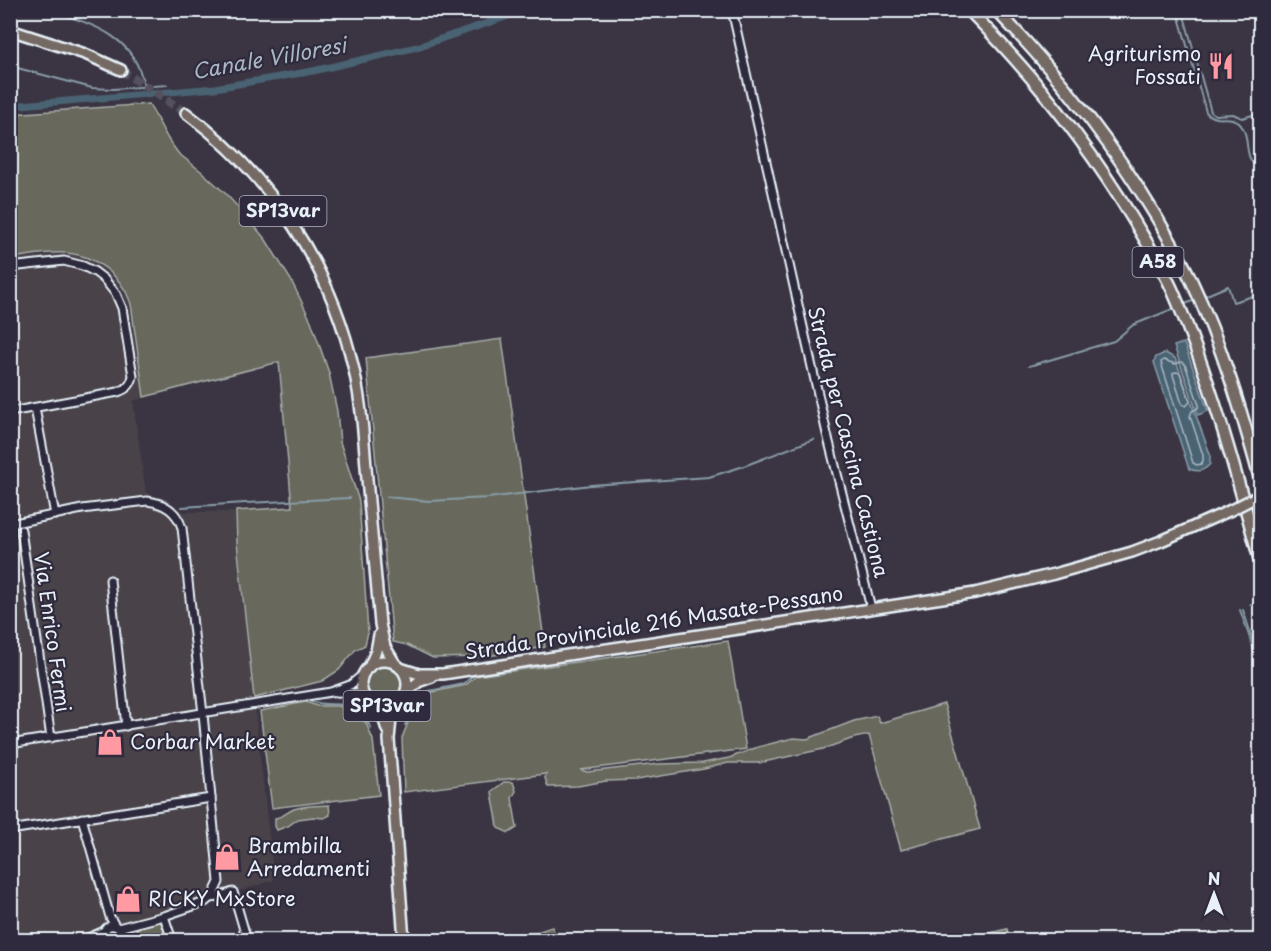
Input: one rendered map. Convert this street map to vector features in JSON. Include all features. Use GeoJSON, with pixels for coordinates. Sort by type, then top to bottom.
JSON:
{"type":"FeatureCollection","features":[{"type":"Feature","properties":{"kind":"highway","name":"A58"},"geometry":{"type":"LineString","coordinates":[[969,10],[1018,62],[1079,137],[1142,233],[1167,280],[1198,353],[1225,434],[1260,561]]}},
{"type":"Feature","properties":{"kind":"highway","name":"A58"},"geometry":{"type":"LineString","coordinates":[[996,10],[1036,53],[1082,109],[1129,174],[1167,236],[1192,283],[1220,351],[1260,479]]}},
{"type":"Feature","properties":{"kind":"main road"},"geometry":{"type":"LineString","coordinates":[[10,30],[85,54],[121,70]]}},
{"type":"Feature","properties":{"kind":"main road","name":"SP13var"},"geometry":{"type":"LineString","coordinates":[[186,113],[237,156],[276,201],[295,229],[312,258],[337,312],[352,360],[360,402],[380,624],[384,645],[405,675],[407,682],[391,718],[389,739],[404,940]]}},
{"type":"Feature","properties":{"kind":"main road","name":"Strada Provinciale 216 Masate-Pessano"},"geometry":{"type":"LineString","coordinates":[[442,674],[993,589],[1132,552],[1231,510],[1260,495]]}},
{"type":"Feature","properties":{"kind":"main road","name":"SP13var"},"geometry":{"type":"LineString","coordinates":[[380,624],[378,647],[362,685],[369,700],[384,719],[389,739]]}},
{"type":"Feature","properties":{"kind":"main road","name":"SP13var"},"geometry":{"type":"LineString","coordinates":[[367,670],[375,663],[382,662],[390,662],[398,666]]}},
{"type":"Feature","properties":{"kind":"main road"},"geometry":{"type":"LineString","coordinates":[[398,666],[421,674],[442,674]]}},
{"type":"Feature","properties":{"kind":"main road"},"geometry":{"type":"LineString","coordinates":[[400,699],[418,682],[442,674]]}},
{"type":"Feature","properties":{"kind":"main road","name":"SP13var"},"geometry":{"type":"LineString","coordinates":[[369,700],[379,706],[386,706],[400,699]]}},
{"type":"Feature","properties":{"kind":"street","name":"Strada per Cascina Castiona"},"geometry":{"type":"LineString","coordinates":[[732,10],[828,434],[871,608]]}},
{"type":"Feature","properties":{"kind":"street"},"geometry":{"type":"LineString","coordinates":[[10,267],[60,261],[71,262],[99,274],[109,283],[122,308],[133,376],[127,389],[118,392],[10,412]]}},
{"type":"Feature","properties":{"kind":"street"},"geometry":{"type":"LineString","coordinates":[[35,408],[55,514]]}},
{"type":"Feature","properties":{"kind":"street"},"geometry":{"type":"LineString","coordinates":[[10,524],[55,514],[144,501],[156,502],[168,507],[177,516],[182,528],[219,882],[211,898]]}},
{"type":"Feature","properties":{"kind":"street","name":"Via Enrico Fermi"},"geometry":{"type":"LineString","coordinates":[[21,530],[51,738]]}},
{"type":"Feature","properties":{"kind":"street"},"geometry":{"type":"LineString","coordinates":[[110,580],[126,726]]}},
{"type":"Feature","properties":{"kind":"street"},"geometry":{"type":"LineString","coordinates":[[331,692],[350,685],[367,670]]}},
{"type":"Feature","properties":{"kind":"street"},"geometry":{"type":"LineString","coordinates":[[10,744],[331,692],[349,692],[369,700]]}},
{"type":"Feature","properties":{"kind":"street"},"geometry":{"type":"LineString","coordinates":[[10,830],[211,798]]}},
{"type":"Feature","properties":{"kind":"street"},"geometry":{"type":"LineString","coordinates":[[82,818],[110,917],[121,931],[122,939]]}},
{"type":"Feature","properties":{"kind":"street"},"geometry":{"type":"LineString","coordinates":[[83,940],[110,926],[136,924],[233,892],[247,940]]}},
{"type":"Feature","properties":{"kind":"street"},"geometry":{"type":"LineString","coordinates":[[164,916],[172,940]]}},
{"type":"Feature","properties":{"kind":"street"},"geometry":{"type":"LineString","coordinates":[[104,940],[103,936],[110,917]]}},
{"type":"Feature","properties":{"kind":"street"},"geometry":{"type":"LineString","coordinates":[[122,939],[136,924]]}},
{"type":"Feature","properties":{"kind":"street"},"geometry":{"type":"LineString","coordinates":[[83,940],[96,940]]}},
{"type":"Feature","properties":{"kind":"shaded area"},"geometry":{"type":"Polygon","coordinates":[[[60,254],[86,259],[104,269],[119,284],[128,300],[144,398],[133,401],[146,493],[167,499],[183,512],[236,512],[236,543],[274,880],[164,915],[118,926],[79,940],[11,940],[10,259],[60,254]]]}},
{"type":"Feature","properties":{"kind":"green space"},"geometry":{"type":"Polygon","coordinates":[[[149,104],[178,153],[225,193],[246,216],[266,240],[291,280],[311,321],[329,373],[337,411],[340,442],[359,501],[368,632],[365,645],[355,650],[339,670],[322,681],[254,698],[237,543],[236,511],[292,507],[279,362],[144,397],[130,301],[126,291],[113,274],[96,262],[66,253],[11,258],[11,114],[149,104]]]}},
{"type":"Feature","properties":{"kind":"green space"},"geometry":{"type":"Polygon","coordinates":[[[502,339],[545,647],[481,657],[433,658],[407,645],[393,642],[366,358],[502,339]]]}},
{"type":"Feature","properties":{"kind":"green space"},"geometry":{"type":"Polygon","coordinates":[[[728,641],[746,749],[580,770],[587,772],[659,764],[703,763],[729,758],[758,747],[793,738],[807,739],[854,721],[877,716],[880,723],[944,704],[980,829],[901,850],[869,735],[823,749],[759,763],[728,763],[636,780],[548,787],[546,774],[404,792],[402,738],[409,720],[420,701],[428,693],[466,685],[476,676],[728,641]]]}},
{"type":"Feature","properties":{"kind":"green space"},"geometry":{"type":"Polygon","coordinates":[[[384,665],[391,666],[397,671],[402,677],[402,691],[397,697],[391,702],[384,703],[377,702],[371,697],[366,691],[365,684],[366,677],[371,671],[377,666],[384,665]]]}},
{"type":"Feature","properties":{"kind":"green space"},"geometry":{"type":"Polygon","coordinates":[[[306,702],[317,706],[338,706],[350,709],[366,723],[373,740],[379,795],[272,808],[260,711],[306,702]]]}},
{"type":"Feature","properties":{"kind":"green space"},"geometry":{"type":"Polygon","coordinates":[[[504,782],[513,782],[516,791],[512,798],[517,828],[509,833],[498,828],[492,791],[504,782]]]}},
{"type":"Feature","properties":{"kind":"green space"},"geometry":{"type":"Polygon","coordinates":[[[329,805],[330,815],[324,818],[298,819],[277,830],[275,826],[275,818],[294,809],[329,805]]]}},
{"type":"Feature","properties":{"kind":"green space"},"geometry":{"type":"Polygon","coordinates":[[[160,921],[164,924],[169,940],[130,940],[138,928],[160,921]]]}},
{"type":"Feature","properties":{"kind":"green space"},"geometry":{"type":"Polygon","coordinates":[[[552,927],[554,931],[549,936],[526,940],[526,934],[552,927]]]}},
{"type":"Feature","properties":{"kind":"green space"},"geometry":{"type":"Polygon","coordinates":[[[1007,929],[1010,940],[960,940],[1007,929]]]}},
{"type":"Feature","properties":{"kind":"water"},"geometry":{"type":"Polygon","coordinates":[[[1184,343],[1208,411],[1198,415],[1174,346],[1184,343]]]}},
{"type":"Feature","properties":{"kind":"water"},"geometry":{"type":"Polygon","coordinates":[[[1165,353],[1175,358],[1210,454],[1210,464],[1203,470],[1189,469],[1154,362],[1156,357],[1165,353]]]}},
{"type":"Feature","properties":{"kind":"waterway"},"geometry":{"type":"LineString","coordinates":[[48,10],[95,27],[121,43],[139,69],[144,86]]}},
{"type":"Feature","properties":{"kind":"waterway","name":"Canale Villoresi"},"geometry":{"type":"LineString","coordinates":[[10,106],[215,88],[313,71],[417,47],[526,10]]}},
{"type":"Feature","properties":{"kind":"waterway"},"geometry":{"type":"LineString","coordinates":[[1177,10],[1206,112],[1215,118],[1232,119],[1240,124],[1246,135],[1248,154],[1254,165],[1260,169]]}},
{"type":"Feature","properties":{"kind":"waterway"},"geometry":{"type":"LineString","coordinates":[[1184,16],[1211,112],[1216,115],[1233,114],[1242,118],[1260,113]]}},
{"type":"Feature","properties":{"kind":"waterway"},"geometry":{"type":"LineString","coordinates":[[10,66],[92,88],[113,89],[167,85]]}},
{"type":"Feature","properties":{"kind":"waterway"},"geometry":{"type":"LineString","coordinates":[[1202,297],[1228,286],[1233,302],[1260,294]]}},
{"type":"Feature","properties":{"kind":"waterway"},"geometry":{"type":"LineString","coordinates":[[1183,305],[1197,299]]}},
{"type":"Feature","properties":{"kind":"waterway"},"geometry":{"type":"LineString","coordinates":[[1029,366],[1114,341],[1133,325],[1175,308]]}},
{"type":"Feature","properties":{"kind":"waterway"},"geometry":{"type":"LineString","coordinates":[[387,497],[429,501],[488,498],[591,485],[709,477],[814,439]]}},
{"type":"Feature","properties":{"kind":"waterway"},"geometry":{"type":"LineString","coordinates":[[182,507],[350,498]]}},
{"type":"Feature","properties":{"kind":"waterway"},"geometry":{"type":"LineString","coordinates":[[1250,605],[1260,602]]}},
{"type":"Feature","properties":{"kind":"waterway"},"geometry":{"type":"LineString","coordinates":[[1240,610],[1260,667]]}},
{"type":"Feature","properties":{"kind":"waterway"},"geometry":{"type":"LineString","coordinates":[[1243,610],[1260,662]]}},
{"type":"Feature","properties":{"kind":"waterway"},"geometry":{"type":"LineString","coordinates":[[405,725],[418,702],[429,691],[464,684],[472,676],[531,667]]}},
{"type":"Feature","properties":{"kind":"waterway"},"geometry":{"type":"LineString","coordinates":[[311,701],[345,706],[364,718],[371,728]]}},
{"type":"Feature","properties":{"kind":"tunnel"},"geometry":{"type":"LineString","coordinates":[[121,70],[186,113]]}},
{"type":"Feature","properties":{"kind":"place","name":"Agriturismo Fossati"},"geometry":{"type":"Point","coordinates":[1221,66]}},
{"type":"Feature","properties":{"kind":"place","name":"Corbar Market"},"geometry":{"type":"Point","coordinates":[110,742]}},
{"type":"Feature","properties":{"kind":"place","name":"Brambilla Arredamenti"},"geometry":{"type":"Point","coordinates":[227,857]}},
{"type":"Feature","properties":{"kind":"place","name":"RICKY MxStore"},"geometry":{"type":"Point","coordinates":[128,899]}}]}
